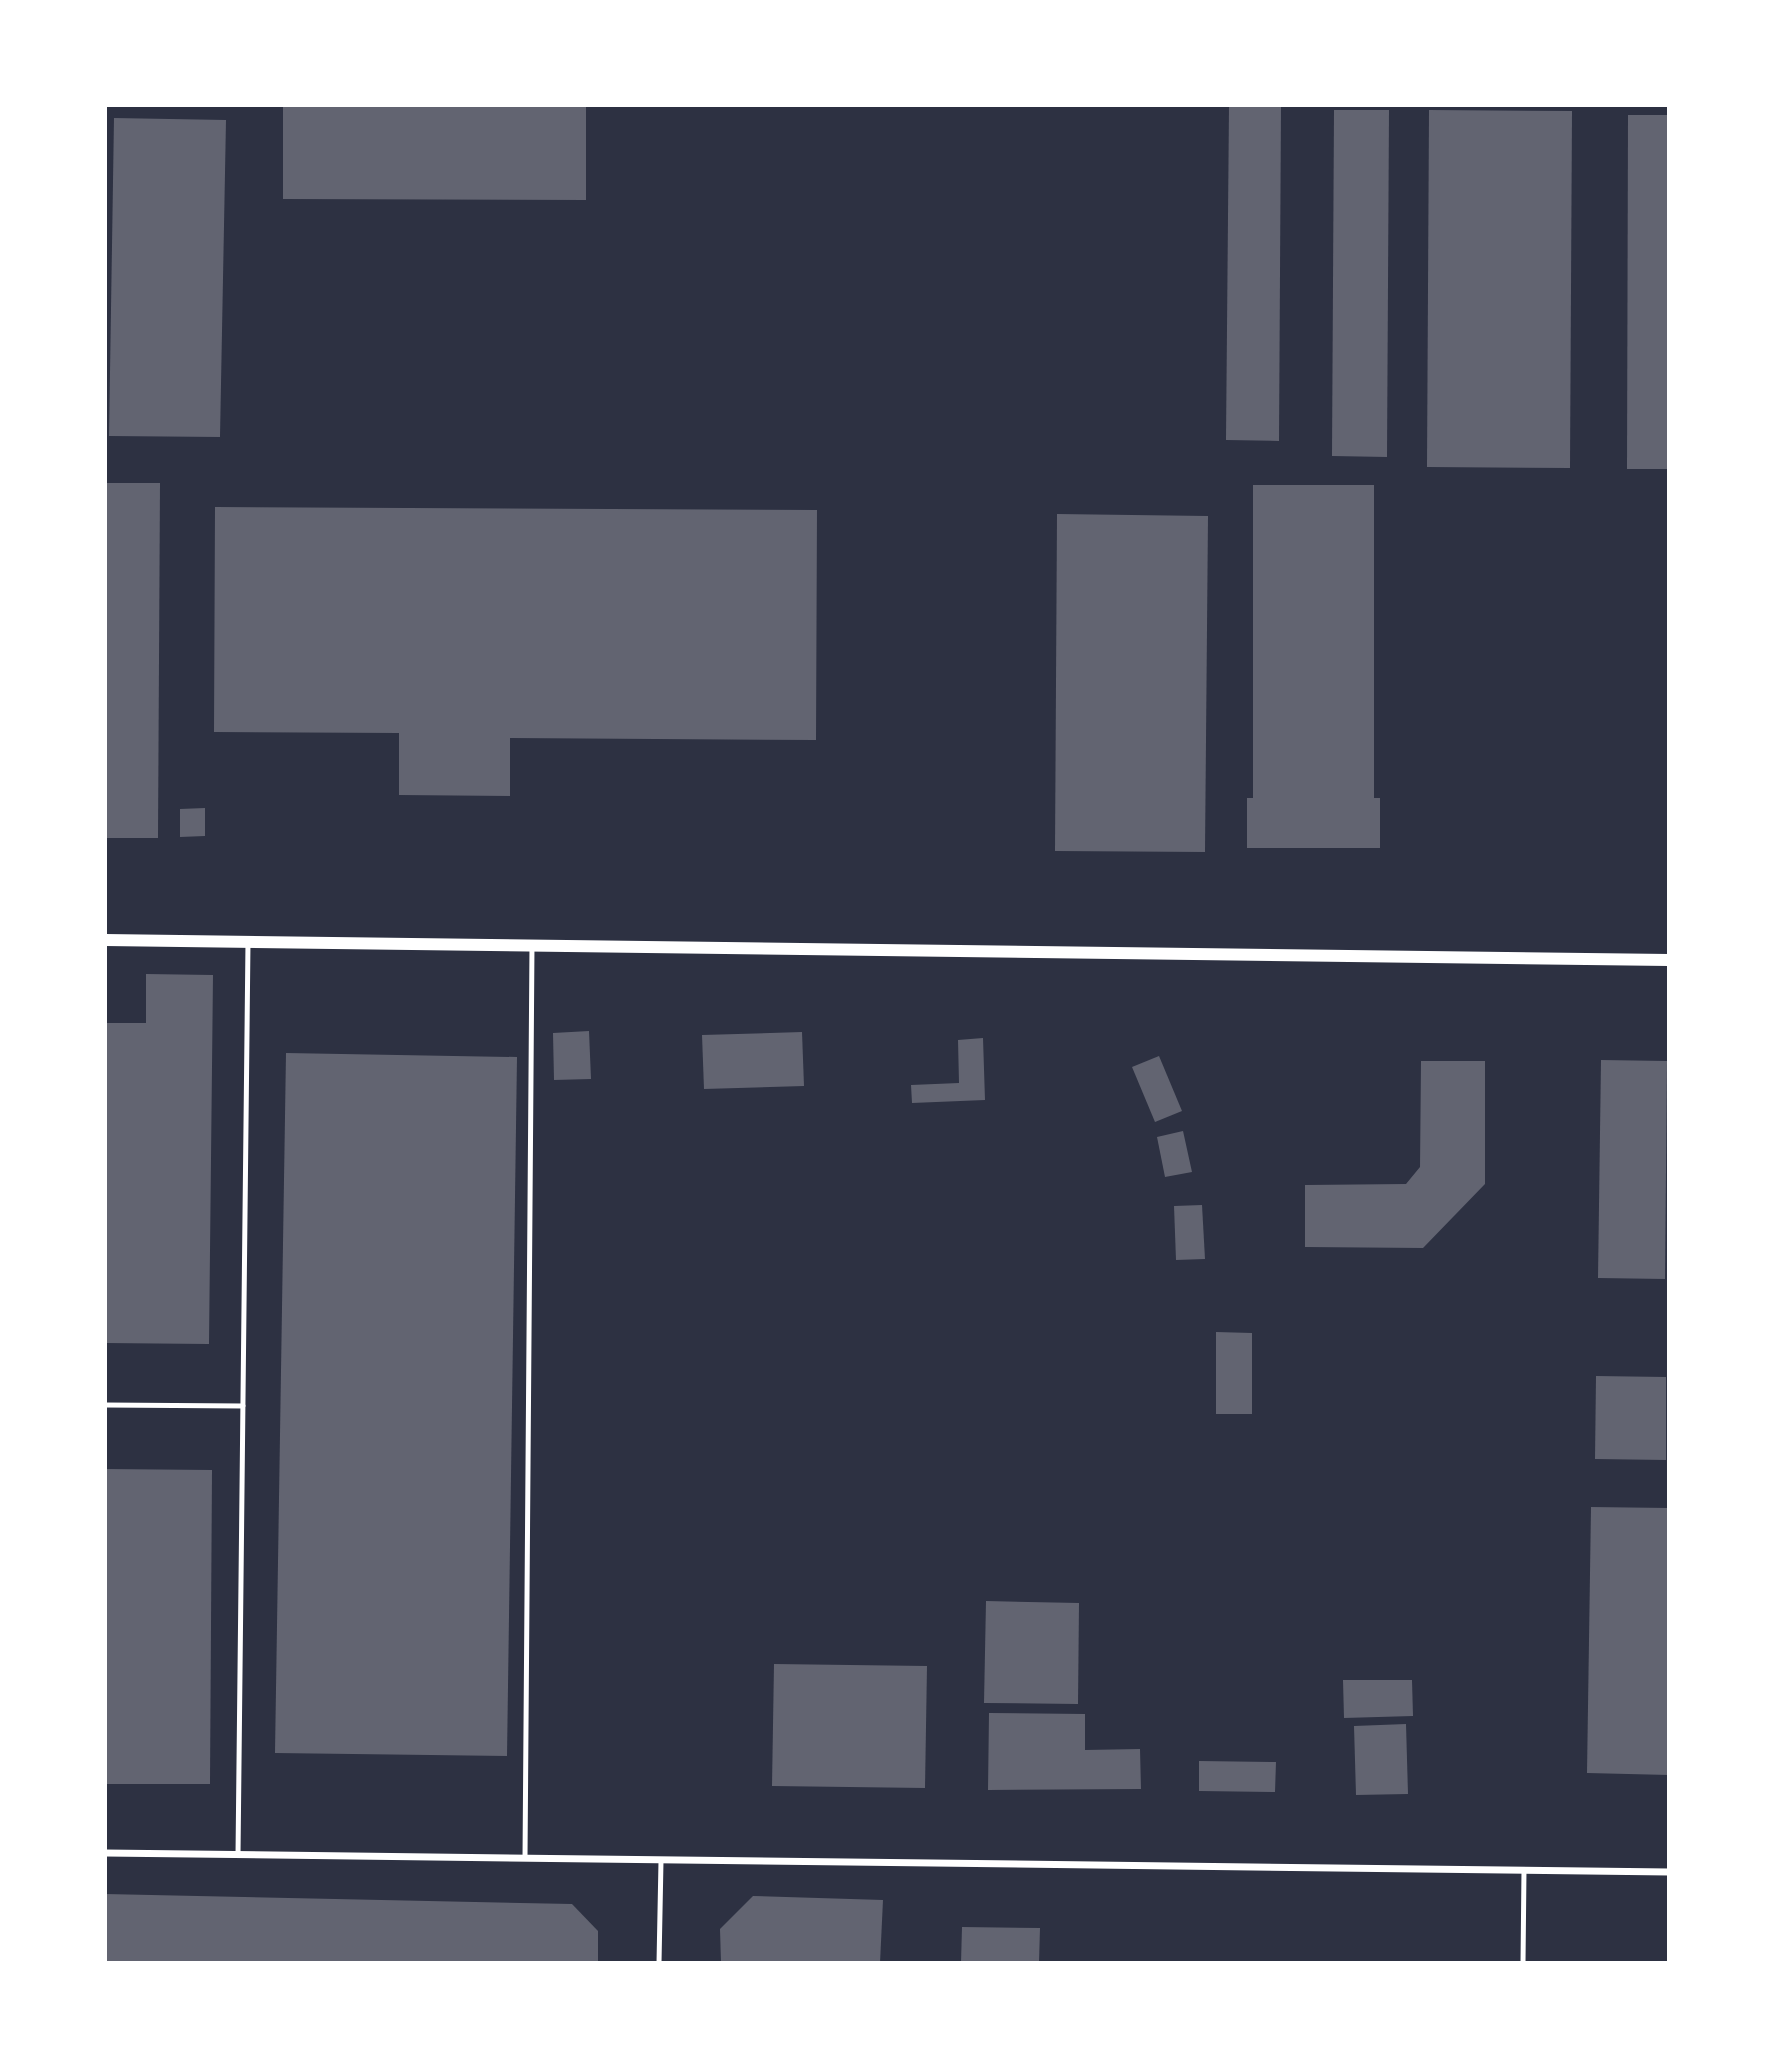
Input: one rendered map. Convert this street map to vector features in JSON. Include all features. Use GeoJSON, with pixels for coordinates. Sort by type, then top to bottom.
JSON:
{"type":"FeatureCollection","features":[{"type":"Feature","properties":{"kind":"street"},"geometry":{"type":"LineString","coordinates":[[105,940],[1669,960]]}},
{"type":"Feature","properties":{"kind":"street"},"geometry":{"type":"LineString","coordinates":[[105,1853],[1669,1872]]}},
{"type":"Feature","properties":{"kind":"lane"},"geometry":{"type":"LineString","coordinates":[[238,1855],[248,942]]}},
{"type":"Feature","properties":{"kind":"lane"},"geometry":{"type":"LineString","coordinates":[[525,1858],[532,945]]}},
{"type":"Feature","properties":{"kind":"lane"},"geometry":{"type":"LineString","coordinates":[[105,1405],[243,1406]]}},
{"type":"Feature","properties":{"kind":"lane"},"geometry":{"type":"LineString","coordinates":[[659,1963],[661,1861]]}},
{"type":"Feature","properties":{"kind":"lane"},"geometry":{"type":"LineString","coordinates":[[1524,1870],[1524,1963]]}},
{"type":"Feature","properties":{"kind":"building"},"geometry":{"type":"Polygon","coordinates":[[[283,105],[586,105],[586,200],[283,199],[283,105]]]}},
{"type":"Feature","properties":{"kind":"building"},"geometry":{"type":"Polygon","coordinates":[[[1229,105],[1281,105],[1279,441],[1226,440],[1229,105]]]}},
{"type":"Feature","properties":{"kind":"building"},"geometry":{"type":"Polygon","coordinates":[[[1334,110],[1389,110],[1387,457],[1332,456],[1334,110]]]}},
{"type":"Feature","properties":{"kind":"building"},"geometry":{"type":"Polygon","coordinates":[[[1429,110],[1572,111],[1570,468],[1427,467],[1429,110]]]}},
{"type":"Feature","properties":{"kind":"building"},"geometry":{"type":"Polygon","coordinates":[[[1628,115],[1669,115],[1669,469],[1627,469],[1628,115]]]}},
{"type":"Feature","properties":{"kind":"building"},"geometry":{"type":"Polygon","coordinates":[[[114,118],[226,120],[220,437],[109,436],[114,118]]]}},
{"type":"Feature","properties":{"kind":"building"},"geometry":{"type":"Polygon","coordinates":[[[105,483],[160,483],[158,838],[105,838],[105,483]]]}},
{"type":"Feature","properties":{"kind":"building"},"geometry":{"type":"Polygon","coordinates":[[[1253,485],[1374,485],[1374,798],[1380,798],[1380,848],[1247,848],[1247,798],[1253,798],[1253,485]]]}},
{"type":"Feature","properties":{"kind":"building"},"geometry":{"type":"Polygon","coordinates":[[[215,507],[817,510],[816,740],[510,738],[510,796],[399,795],[399,733],[214,732],[215,507]]]}},
{"type":"Feature","properties":{"kind":"building"},"geometry":{"type":"Polygon","coordinates":[[[1057,514],[1208,516],[1205,852],[1055,851],[1057,514]]]}},
{"type":"Feature","properties":{"kind":"building"},"geometry":{"type":"Polygon","coordinates":[[[205,808],[205,836],[180,837],[180,809],[205,808]]]}},
{"type":"Feature","properties":{"kind":"building"},"geometry":{"type":"Polygon","coordinates":[[[146,974],[213,975],[209,1344],[105,1343],[105,1023],[146,1023],[146,974]]]}},
{"type":"Feature","properties":{"kind":"building"},"geometry":{"type":"Polygon","coordinates":[[[589,1031],[591,1079],[554,1080],[553,1033],[589,1031]]]}},
{"type":"Feature","properties":{"kind":"building"},"geometry":{"type":"Polygon","coordinates":[[[802,1032],[804,1086],[704,1089],[702,1035],[802,1032]]]}},
{"type":"Feature","properties":{"kind":"building"},"geometry":{"type":"Polygon","coordinates":[[[983,1038],[985,1100],[912,1103],[911,1085],[959,1083],[958,1040],[983,1038]]]}},
{"type":"Feature","properties":{"kind":"building"},"geometry":{"type":"Polygon","coordinates":[[[286,1053],[517,1057],[507,1756],[275,1753],[286,1053]]]}},
{"type":"Feature","properties":{"kind":"building"},"geometry":{"type":"Polygon","coordinates":[[[1159,1056],[1182,1111],[1155,1122],[1132,1067],[1159,1056]]]}},
{"type":"Feature","properties":{"kind":"building"},"geometry":{"type":"Polygon","coordinates":[[[1601,1060],[1667,1061],[1665,1279],[1598,1278],[1601,1060]]]}},
{"type":"Feature","properties":{"kind":"building"},"geometry":{"type":"Polygon","coordinates":[[[1421,1061],[1485,1061],[1485,1184],[1423,1248],[1305,1247],[1305,1185],[1406,1184],[1420,1167],[1421,1061]]]}},
{"type":"Feature","properties":{"kind":"building"},"geometry":{"type":"Polygon","coordinates":[[[1183,1131],[1192,1172],[1165,1177],[1157,1137],[1183,1131]]]}},
{"type":"Feature","properties":{"kind":"building"},"geometry":{"type":"Polygon","coordinates":[[[1202,1205],[1205,1259],[1176,1260],[1174,1206],[1202,1205]]]}},
{"type":"Feature","properties":{"kind":"building"},"geometry":{"type":"Polygon","coordinates":[[[1216,1332],[1252,1333],[1252,1414],[1216,1414],[1216,1332]]]}},
{"type":"Feature","properties":{"kind":"building"},"geometry":{"type":"Polygon","coordinates":[[[1596,1376],[1666,1377],[1666,1460],[1595,1459],[1596,1376]]]}},
{"type":"Feature","properties":{"kind":"building"},"geometry":{"type":"Polygon","coordinates":[[[105,1469],[212,1470],[210,1784],[105,1784],[105,1469]]]}},
{"type":"Feature","properties":{"kind":"building"},"geometry":{"type":"Polygon","coordinates":[[[1591,1507],[1669,1508],[1669,1775],[1587,1773],[1591,1507]]]}},
{"type":"Feature","properties":{"kind":"building"},"geometry":{"type":"Polygon","coordinates":[[[986,1601],[1079,1603],[1078,1704],[984,1703],[986,1601]]]}},
{"type":"Feature","properties":{"kind":"building"},"geometry":{"type":"Polygon","coordinates":[[[774,1664],[927,1666],[925,1788],[772,1786],[774,1664]]]}},
{"type":"Feature","properties":{"kind":"building"},"geometry":{"type":"Polygon","coordinates":[[[1343,1680],[1412,1680],[1413,1716],[1344,1718],[1343,1680]]]}},
{"type":"Feature","properties":{"kind":"building"},"geometry":{"type":"Polygon","coordinates":[[[989,1713],[1085,1714],[1085,1750],[1140,1749],[1141,1789],[988,1790],[989,1713]]]}},
{"type":"Feature","properties":{"kind":"building"},"geometry":{"type":"Polygon","coordinates":[[[1406,1724],[1408,1794],[1356,1795],[1354,1726],[1406,1724]]]}},
{"type":"Feature","properties":{"kind":"building"},"geometry":{"type":"Polygon","coordinates":[[[1199,1761],[1276,1762],[1275,1792],[1199,1791],[1199,1761]]]}},
{"type":"Feature","properties":{"kind":"building"},"geometry":{"type":"Polygon","coordinates":[[[105,1894],[572,1904],[598,1931],[598,1963],[105,1963],[105,1894]]]}},
{"type":"Feature","properties":{"kind":"building"},"geometry":{"type":"Polygon","coordinates":[[[753,1896],[883,1900],[880,1963],[721,1963],[720,1929],[753,1896]]]}},
{"type":"Feature","properties":{"kind":"building"},"geometry":{"type":"Polygon","coordinates":[[[962,1927],[1040,1928],[1039,1963],[961,1963],[962,1927]]]}}]}
